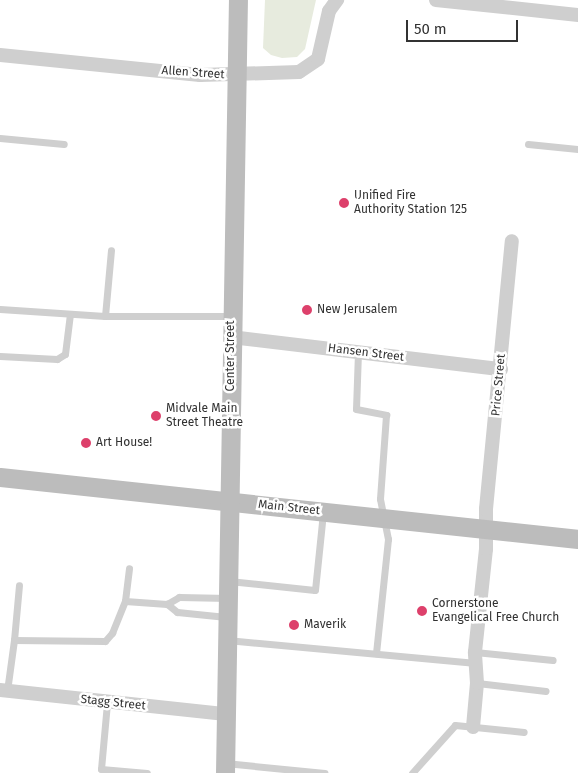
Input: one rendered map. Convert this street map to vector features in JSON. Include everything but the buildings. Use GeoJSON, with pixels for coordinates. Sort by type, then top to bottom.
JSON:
{"type":"FeatureCollection","features":[{"type":"Feature","properties":{"kind":"main road","name":"Center Street"},"geometry":{"type":"LineString","coordinates":[[225,768],[235,75],[238,0]]}},
{"type":"Feature","properties":{"kind":"main road","name":"Main Street"},"geometry":{"type":"LineString","coordinates":[[0,477],[578,538]]}},
{"type":"Feature","properties":{"kind":"street","name":"Allen Street"},"geometry":{"type":"LineString","coordinates":[[0,55],[200,75],[299,72],[312,66],[321,53],[329,11],[337,0]]}},
{"type":"Feature","properties":{"kind":"street"},"geometry":{"type":"LineString","coordinates":[[436,0],[578,15]]}},
{"type":"Feature","properties":{"kind":"street","name":"Price Street"},"geometry":{"type":"LineString","coordinates":[[473,727],[477,683],[476,658],[487,529],[486,509],[512,241]]}},
{"type":"Feature","properties":{"kind":"street","name":"Hansen Street"},"geometry":{"type":"LineString","coordinates":[[231,337],[501,368]]}},
{"type":"Feature","properties":{"kind":"street","name":"Stagg Street"},"geometry":{"type":"LineString","coordinates":[[4,691],[226,714]]}},
{"type":"Feature","properties":{"kind":"lane"},"geometry":{"type":"LineString","coordinates":[[0,138],[64,144]]}},
{"type":"Feature","properties":{"kind":"lane"},"geometry":{"type":"LineString","coordinates":[[528,144],[578,149]]}},
{"type":"Feature","properties":{"kind":"lane"},"geometry":{"type":"LineString","coordinates":[[105,316],[110,250]]}},
{"type":"Feature","properties":{"kind":"lane"},"geometry":{"type":"LineString","coordinates":[[0,309],[105,316],[231,316]]}},
{"type":"Feature","properties":{"kind":"lane"},"geometry":{"type":"LineString","coordinates":[[0,356],[57,359],[65,354],[70,314]]}},
{"type":"Feature","properties":{"kind":"lane"},"geometry":{"type":"LineString","coordinates":[[358,352],[356,409],[386,415],[380,499],[388,539],[376,653]]}},
{"type":"Feature","properties":{"kind":"lane"},"geometry":{"type":"LineString","coordinates":[[167,604],[179,597],[228,589],[314,590],[324,511]]}},
{"type":"Feature","properties":{"kind":"lane"},"geometry":{"type":"LineString","coordinates":[[14,640],[105,641],[112,634],[125,601],[129,568]]}},
{"type":"Feature","properties":{"kind":"lane"},"geometry":{"type":"LineString","coordinates":[[4,691],[14,640],[19,585]]}},
{"type":"Feature","properties":{"kind":"lane"},"geometry":{"type":"LineString","coordinates":[[125,601],[167,604],[178,612],[228,618]]}},
{"type":"Feature","properties":{"kind":"lane"},"geometry":{"type":"LineString","coordinates":[[227,640],[376,653],[552,660]]}},
{"type":"Feature","properties":{"kind":"lane"},"geometry":{"type":"LineString","coordinates":[[477,683],[546,691]]}},
{"type":"Feature","properties":{"kind":"lane"},"geometry":{"type":"LineString","coordinates":[[106,702],[100,769],[147,773]]}},
{"type":"Feature","properties":{"kind":"lane"},"geometry":{"type":"LineString","coordinates":[[412,773],[455,725],[524,732]]}},
{"type":"Feature","properties":{"kind":"lane"},"geometry":{"type":"LineString","coordinates":[[225,768],[324,773]]}},
{"type":"Feature","properties":{"kind":"shaded area"},"geometry":{"type":"Polygon","coordinates":[[[265,0],[316,0],[305,49],[297,57],[282,58],[271,55],[263,48],[265,0]]]}},
{"type":"Feature","properties":{"kind":"place","name":"Unified Fire Authority Station 125"},"geometry":{"type":"Point","coordinates":[344,203]}},
{"type":"Feature","properties":{"kind":"place","name":"New Jerusalem"},"geometry":{"type":"Point","coordinates":[307,310]}},
{"type":"Feature","properties":{"kind":"place","name":"Midvale Main Street Theatre"},"geometry":{"type":"Point","coordinates":[156,416]}},
{"type":"Feature","properties":{"kind":"place","name":"Art House!"},"geometry":{"type":"Point","coordinates":[86,443]}},
{"type":"Feature","properties":{"kind":"place","name":"Cornerstone Evangelical Free Church"},"geometry":{"type":"Point","coordinates":[422,611]}},
{"type":"Feature","properties":{"kind":"place","name":"Maverik"},"geometry":{"type":"Point","coordinates":[294,625]}}]}
